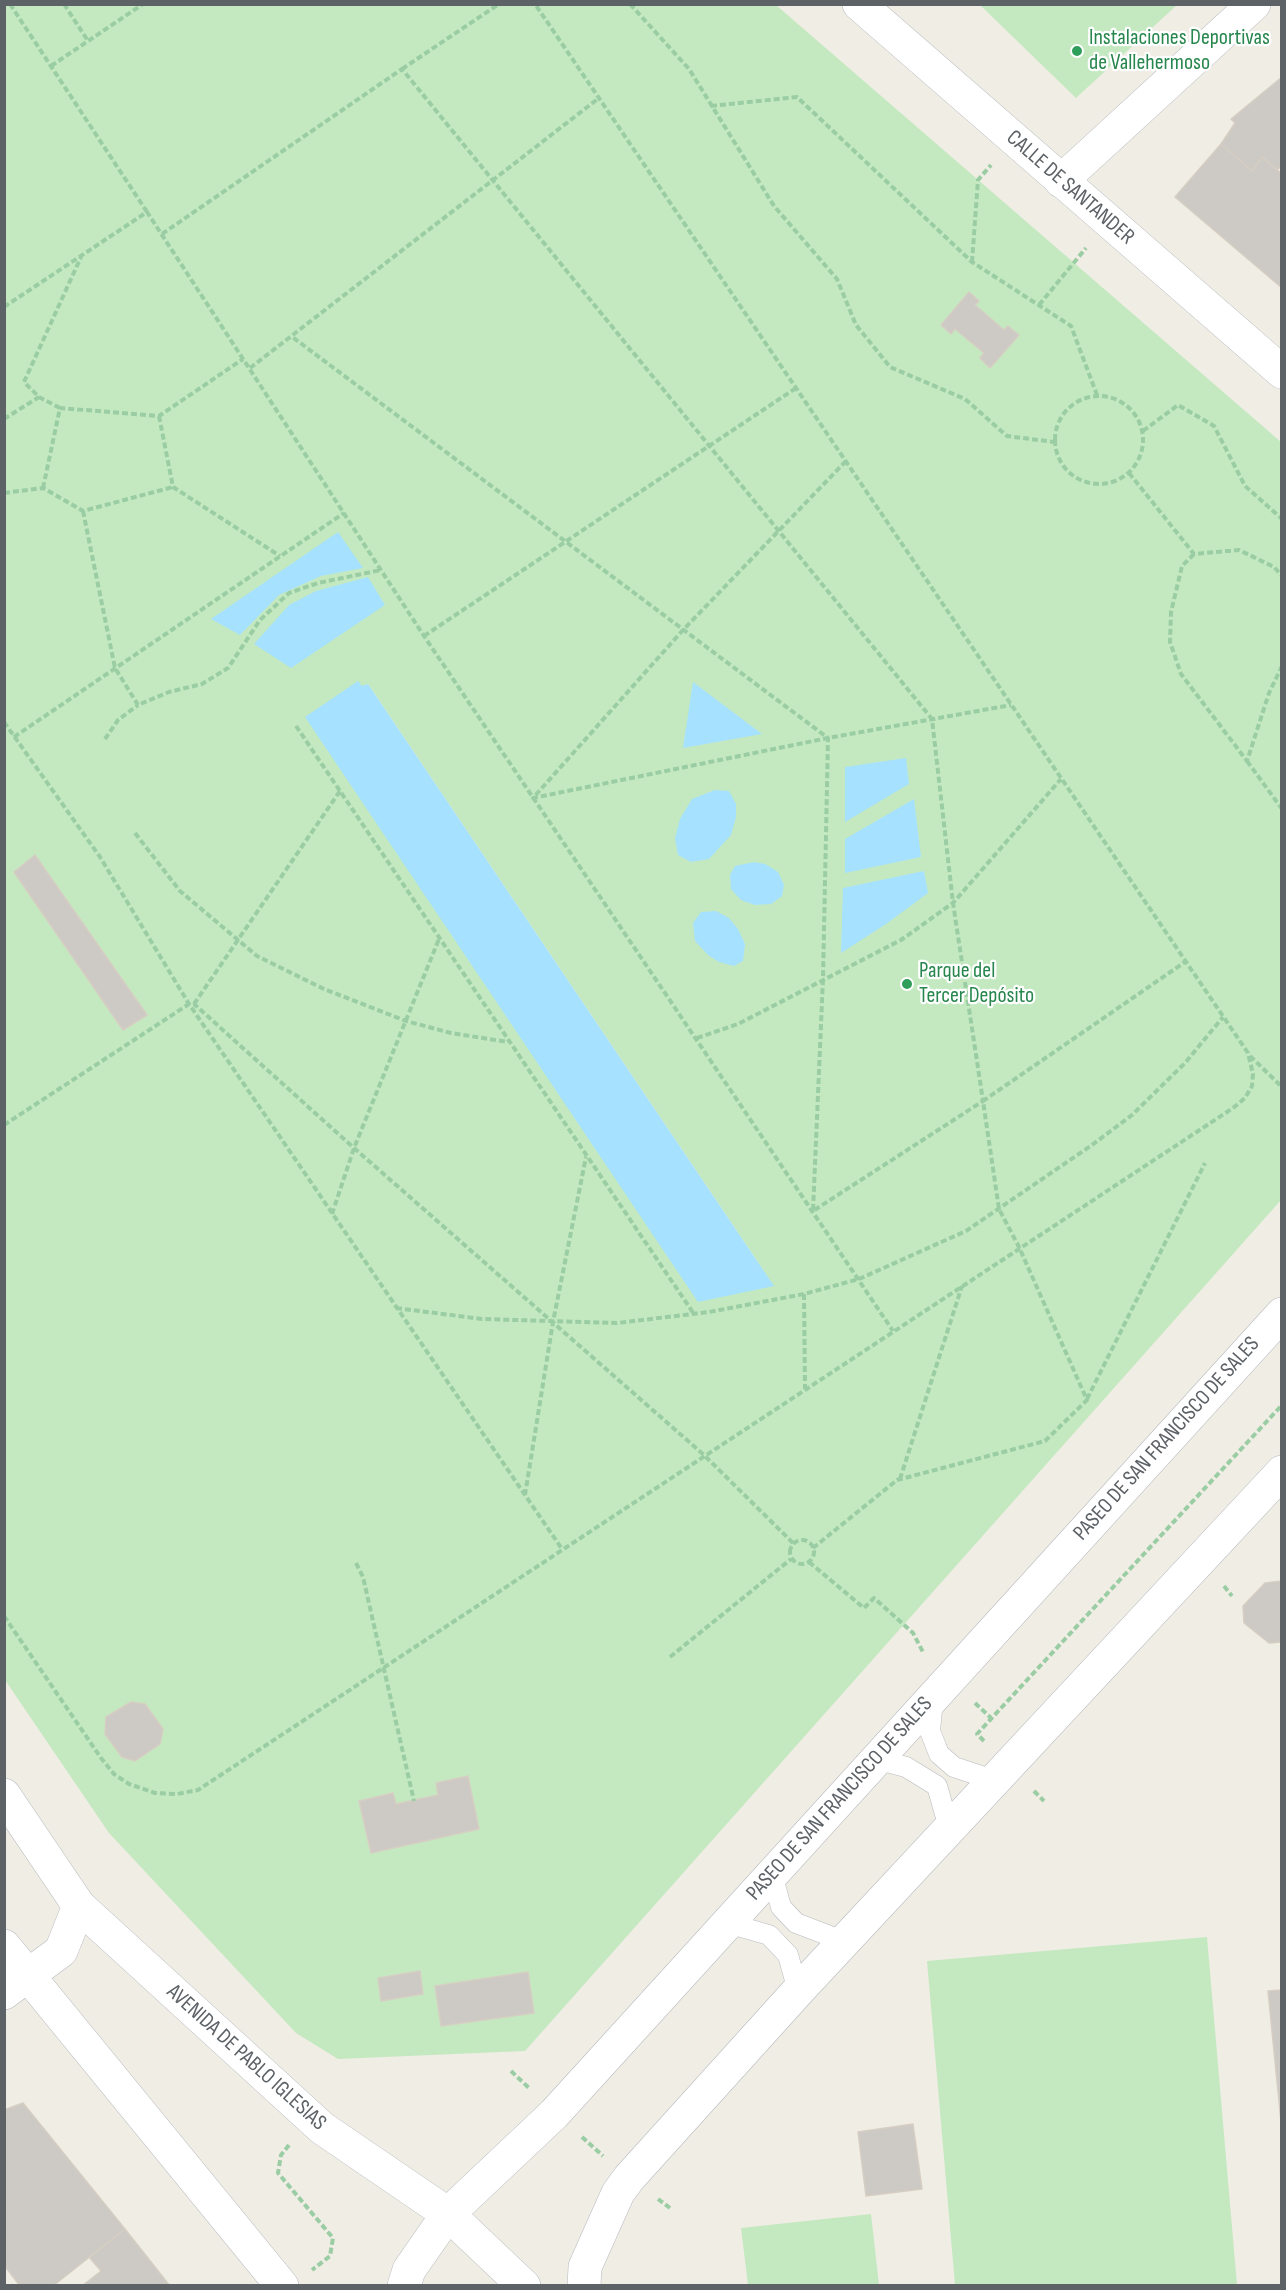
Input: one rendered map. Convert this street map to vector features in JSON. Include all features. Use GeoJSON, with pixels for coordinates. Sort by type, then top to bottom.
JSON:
{"type":"FeatureCollection","features":[{"type":"Feature","properties":{"kind":"street","name":"CALLE DE SANTANDER"},"geometry":{"type":"LineString","coordinates":[[859,4],[1281,372]]}},
{"type":"Feature","properties":{"kind":"street"},"geometry":{"type":"LineString","coordinates":[[1061,181],[1254,4]]}},
{"type":"Feature","properties":{"kind":"street","name":"PASEO DE SAN FRANCISCO DE SALES"},"geometry":{"type":"LineString","coordinates":[[404,2286],[409,2270],[448,2214],[554,2114],[1281,1314]]}},
{"type":"Feature","properties":{"kind":"street"},"geometry":{"type":"LineString","coordinates":[[584,2286],[585,2267],[618,2193],[629,2178],[843,1941],[1281,1472]]}},
{"type":"Feature","properties":{"kind":"street","name":"AVENIDA DE PABLO IGLESIAS"},"geometry":{"type":"LineString","coordinates":[[4,1795],[79,1906],[309,2118],[448,2214],[524,2286]]}},
{"type":"Feature","properties":{"kind":"street"},"geometry":{"type":"LineString","coordinates":[[16,1985],[61,1951],[79,1906]]}},
{"type":"Feature","properties":{"kind":"street"},"geometry":{"type":"LineString","coordinates":[[4,1946],[16,1985],[295,2279]]}},
{"type":"Feature","properties":{"kind":"lane"},"geometry":{"type":"LineString","coordinates":[[934,1696],[930,1731],[939,1754],[954,1767],[993,1780]]}},
{"type":"Feature","properties":{"kind":"lane"},"geometry":{"type":"LineString","coordinates":[[876,1759],[906,1767],[937,1786],[949,1828]]}},
{"type":"Feature","properties":{"kind":"lane"},"geometry":{"type":"LineString","coordinates":[[772,1874],[781,1907],[796,1923],[843,1941]]}},
{"type":"Feature","properties":{"kind":"lane"},"geometry":{"type":"LineString","coordinates":[[727,1923],[769,1935],[788,1955],[798,1991]]}},
{"type":"Feature","properties":{"kind":"path"},"geometry":{"type":"LineString","coordinates":[[10,4],[424,636],[893,1331]]}},
{"type":"Feature","properties":{"kind":"path"},"geometry":{"type":"LineString","coordinates":[[64,4],[88,41]]}},
{"type":"Feature","properties":{"kind":"path"},"geometry":{"type":"LineString","coordinates":[[51,66],[143,4]]}},
{"type":"Feature","properties":{"kind":"path"},"geometry":{"type":"LineString","coordinates":[[162,234],[500,4]]}},
{"type":"Feature","properties":{"kind":"path"},"geometry":{"type":"LineString","coordinates":[[535,4],[1185,962],[1248,1053],[1281,1087]]}},
{"type":"Feature","properties":{"kind":"path"},"geometry":{"type":"LineString","coordinates":[[630,4],[688,69],[774,206],[837,279],[856,325],[890,367],[965,399],[1007,436],[1054,442]]}},
{"type":"Feature","properties":{"kind":"path"},"geometry":{"type":"LineString","coordinates":[[402,69],[932,719],[953,903],[999,1209],[1020,1247],[1087,1400]]}},
{"type":"Feature","properties":{"kind":"path"},"geometry":{"type":"LineString","coordinates":[[711,106],[797,97],[972,262],[1071,326],[1097,395]]}},
{"type":"Feature","properties":{"kind":"path"},"geometry":{"type":"LineString","coordinates":[[249,368],[599,98]]}},
{"type":"Feature","properties":{"kind":"path"},"geometry":{"type":"LineString","coordinates":[[972,262],[978,180],[1013,139]]}},
{"type":"Feature","properties":{"kind":"path"},"geometry":{"type":"LineString","coordinates":[[4,307],[147,212]]}},
{"type":"Feature","properties":{"kind":"path"},"geometry":{"type":"LineString","coordinates":[[1039,305],[1108,222]]}},
{"type":"Feature","properties":{"kind":"path"},"geometry":{"type":"LineString","coordinates":[[81,257],[24,382],[39,397],[60,408],[159,416],[243,359]]}},
{"type":"Feature","properties":{"kind":"path"},"geometry":{"type":"LineString","coordinates":[[291,336],[828,738]]}},
{"type":"Feature","properties":{"kind":"path"},"geometry":{"type":"LineString","coordinates":[[424,636],[796,388]]}},
{"type":"Feature","properties":{"kind":"path"},"geometry":{"type":"LineString","coordinates":[[1097,395],[1112,398],[1126,405],[1137,416],[1143,431],[1144,446],[1139,461],[1129,473],[1117,481],[1089,484],[1075,478],[1065,469],[1057,457],[1054,442],[1056,429],[1062,416],[1083,399],[1097,395]]}},
{"type":"Feature","properties":{"kind":"path"},"geometry":{"type":"LineString","coordinates":[[4,419],[39,397]]}},
{"type":"Feature","properties":{"kind":"path"},"geometry":{"type":"LineString","coordinates":[[1143,431],[1178,405],[1214,426],[1245,486],[1281,519]]}},
{"type":"Feature","properties":{"kind":"path"},"geometry":{"type":"LineString","coordinates":[[43,488],[60,408]]}},
{"type":"Feature","properties":{"kind":"path"},"geometry":{"type":"LineString","coordinates":[[159,416],[172,487],[280,556]]}},
{"type":"Feature","properties":{"kind":"path"},"geometry":{"type":"LineString","coordinates":[[533,798],[683,630],[846,462]]}},
{"type":"Feature","properties":{"kind":"path"},"geometry":{"type":"LineString","coordinates":[[1129,473],[1194,554]]}},
{"type":"Feature","properties":{"kind":"path"},"geometry":{"type":"LineString","coordinates":[[4,493],[43,488],[83,511],[172,487]]}},
{"type":"Feature","properties":{"kind":"path"},"geometry":{"type":"LineString","coordinates":[[83,511],[115,668],[138,705]]}},
{"type":"Feature","properties":{"kind":"path"},"geometry":{"type":"LineString","coordinates":[[14,737],[344,513]]}},
{"type":"Feature","properties":{"kind":"path"},"geometry":{"type":"LineString","coordinates":[[1281,576],[1274,567],[1239,550],[1194,554],[1182,566],[1171,612],[1170,642],[1181,674],[1281,809]]}},
{"type":"Feature","properties":{"kind":"path"},"geometry":{"type":"LineString","coordinates":[[105,739],[118,720],[138,705],[169,692],[202,684],[228,668],[260,620],[289,593],[318,583],[381,570]]}},
{"type":"Feature","properties":{"kind":"path"},"geometry":{"type":"LineString","coordinates":[[1247,761],[1269,693],[1281,666]]}},
{"type":"Feature","properties":{"kind":"path"},"geometry":{"type":"LineString","coordinates":[[533,798],[828,738],[1011,705]]}},
{"type":"Feature","properties":{"kind":"path"},"geometry":{"type":"LineString","coordinates":[[4,722],[50,782],[192,1004],[332,1214],[562,1549]]}},
{"type":"Feature","properties":{"kind":"path"},"geometry":{"type":"LineString","coordinates":[[296,726],[694,1314]]}},
{"type":"Feature","properties":{"kind":"path"},"geometry":{"type":"LineString","coordinates":[[813,1211],[823,978],[828,738]]}},
{"type":"Feature","properties":{"kind":"path"},"geometry":{"type":"LineString","coordinates":[[697,1038],[738,1024],[823,978],[901,940],[953,903],[1061,779]]}},
{"type":"Feature","properties":{"kind":"path"},"geometry":{"type":"LineString","coordinates":[[4,1125],[192,1004],[340,791]]}},
{"type":"Feature","properties":{"kind":"path"},"geometry":{"type":"LineString","coordinates":[[135,833],[180,891],[257,956],[305,980],[406,1021],[451,1033],[509,1043]]}},
{"type":"Feature","properties":{"kind":"path"},"geometry":{"type":"LineString","coordinates":[[332,1214],[354,1148],[439,938]]}},
{"type":"Feature","properties":{"kind":"path"},"geometry":{"type":"LineString","coordinates":[[813,1211],[983,1101],[1185,962]]}},
{"type":"Feature","properties":{"kind":"path"},"geometry":{"type":"LineString","coordinates":[[192,1004],[704,1455],[793,1543]]}},
{"type":"Feature","properties":{"kind":"path"},"geometry":{"type":"LineString","coordinates":[[396,1308],[482,1319],[617,1323],[694,1314],[804,1294],[859,1279],[966,1231],[1132,1115],[1185,1063],[1223,1017]]}},
{"type":"Feature","properties":{"kind":"path"},"geometry":{"type":"LineString","coordinates":[[4,1616],[109,1767],[129,1784],[165,1795],[187,1793],[212,1783],[704,1455],[1240,1103],[1250,1091],[1253,1082],[1248,1053]]}},
{"type":"Feature","properties":{"kind":"path"},"geometry":{"type":"LineString","coordinates":[[525,1496],[553,1322],[586,1156]]}},
{"type":"Feature","properties":{"kind":"path"},"geometry":{"type":"LineString","coordinates":[[813,1548],[899,1479],[1045,1441],[1087,1400],[1205,1163]]}},
{"type":"Feature","properties":{"kind":"path"},"geometry":{"type":"LineString","coordinates":[[899,1479],[962,1285]]}},
{"type":"Feature","properties":{"kind":"path"},"geometry":{"type":"LineString","coordinates":[[804,1294],[805,1389]]}},
{"type":"Feature","properties":{"kind":"path"},"geometry":{"type":"LineString","coordinates":[[810,1562],[814,1555],[813,1548],[804,1539],[793,1543],[789,1551],[791,1558],[798,1563],[810,1562],[864,1608],[874,1598],[900,1621]]}},
{"type":"Feature","properties":{"kind":"path"},"geometry":{"type":"LineString","coordinates":[[670,1657],[791,1558]]}},
{"type":"Feature","properties":{"kind":"path"},"geometry":{"type":"LineString","coordinates":[[356,1563],[363,1577],[385,1667],[414,1801]]}},
{"type":"Feature","properties":{"kind":"path"},"geometry":{"type":"LineString","coordinates":[[511,2070],[554,2114],[629,2178],[670,2208]]}},
{"type":"Feature","properties":{"kind":"path"},"geometry":{"type":"LineString","coordinates":[[295,2279],[330,2256],[333,2238],[278,2174],[281,2154],[309,2118]]}},
{"type":"Feature","properties":{"kind":"green space","name":"Parque del Tercer Depósito"},"geometry":{"type":"Polygon","coordinates":[[[4,5],[776,5],[1281,442],[1281,1200],[525,2051],[338,2059],[296,2033],[109,1833],[5,1680],[4,5]],[[368,684],[362,687],[774,1286],[368,684]]]}},
{"type":"Feature","properties":{"kind":"green space","name":"Instalaciones Deportivas de Vallehermoso"},"geometry":{"type":"Polygon","coordinates":[[[980,5],[1177,5],[1076,98],[980,5]]]}},
{"type":"Feature","properties":{"kind":"green space"},"geometry":{"type":"Polygon","coordinates":[[[1207,1937],[1237,2285],[955,2285],[927,1961],[1207,1937]]]}},
{"type":"Feature","properties":{"kind":"green space"},"geometry":{"type":"Polygon","coordinates":[[[871,2214],[879,2285],[748,2285],[741,2228],[871,2214]]]}},
{"type":"Feature","properties":{"kind":"water"},"geometry":{"type":"Polygon","coordinates":[[[338,532],[363,568],[321,576],[279,595],[240,635],[211,619],[338,532]]]}},
{"type":"Feature","properties":{"kind":"water"},"geometry":{"type":"Polygon","coordinates":[[[368,577],[385,605],[291,668],[254,644],[289,605],[316,591],[368,577]]]}},
{"type":"Feature","properties":{"kind":"water"},"geometry":{"type":"Polygon","coordinates":[[[358,681],[362,686],[368,684],[774,1286],[698,1302],[305,717],[358,681]]]}},
{"type":"Feature","properties":{"kind":"water"},"geometry":{"type":"Polygon","coordinates":[[[693,682],[762,734],[683,748],[693,682]]]}},
{"type":"Feature","properties":{"kind":"water"},"geometry":{"type":"Polygon","coordinates":[[[906,758],[909,784],[845,822],[845,767],[906,758]]]}},
{"type":"Feature","properties":{"kind":"water"},"geometry":{"type":"Polygon","coordinates":[[[715,790],[729,791],[736,804],[736,817],[731,835],[709,859],[691,862],[678,855],[675,838],[680,819],[692,799],[715,790]]]}},
{"type":"Feature","properties":{"kind":"water"},"geometry":{"type":"Polygon","coordinates":[[[914,799],[921,857],[845,873],[845,839],[914,799]]]}},
{"type":"Feature","properties":{"kind":"water"},"geometry":{"type":"Polygon","coordinates":[[[754,862],[765,864],[778,872],[784,885],[782,896],[771,904],[755,905],[741,900],[731,889],[730,875],[735,866],[754,862]]]}},
{"type":"Feature","properties":{"kind":"water"},"geometry":{"type":"Polygon","coordinates":[[[924,871],[928,893],[841,953],[843,888],[924,871]]]}},
{"type":"Feature","properties":{"kind":"water"},"geometry":{"type":"Polygon","coordinates":[[[716,911],[729,918],[738,929],[745,944],[743,961],[734,966],[719,962],[708,955],[695,941],[693,923],[701,912],[716,911]]]}},
{"type":"Feature","properties":{"kind":"building"},"geometry":{"type":"Polygon","coordinates":[[[1282,77],[1282,166],[1277,170],[1262,157],[1252,171],[1221,144],[1235,123],[1231,119],[1282,77]]]}},
{"type":"Feature","properties":{"kind":"building"},"geometry":{"type":"Polygon","coordinates":[[[1221,144],[1252,171],[1262,157],[1282,174],[1282,288],[1175,197],[1221,144]]]}},
{"type":"Feature","properties":{"kind":"building"},"geometry":{"type":"Polygon","coordinates":[[[969,292],[979,301],[975,305],[1004,330],[1008,326],[1019,335],[990,368],[980,358],[984,353],[955,329],[951,334],[941,325],[969,292]]]}},
{"type":"Feature","properties":{"kind":"building"},"geometry":{"type":"Polygon","coordinates":[[[35,855],[147,1015],[123,1030],[14,872],[35,855]]]}},
{"type":"Feature","properties":{"kind":"building"},"geometry":{"type":"Polygon","coordinates":[[[1282,1581],[1282,1642],[1269,1643],[1244,1623],[1243,1606],[1265,1583],[1282,1581]]]}},
{"type":"Feature","properties":{"kind":"building"},"geometry":{"type":"Polygon","coordinates":[[[131,1702],[145,1704],[163,1729],[160,1744],[135,1761],[122,1757],[105,1734],[106,1717],[131,1702]]]}},
{"type":"Feature","properties":{"kind":"building"},"geometry":{"type":"Polygon","coordinates":[[[468,1776],[479,1829],[371,1853],[359,1801],[393,1793],[396,1804],[438,1795],[436,1783],[468,1776]]]}},
{"type":"Feature","properties":{"kind":"building"},"geometry":{"type":"Polygon","coordinates":[[[420,1971],[423,1994],[381,2001],[378,1978],[420,1971]]]}},
{"type":"Feature","properties":{"kind":"building"},"geometry":{"type":"Polygon","coordinates":[[[528,1972],[534,2013],[441,2026],[435,1986],[528,1972]]]}},
{"type":"Feature","properties":{"kind":"building"},"geometry":{"type":"Polygon","coordinates":[[[1282,1990],[1282,2132],[1268,1991],[1282,1990]]]}},
{"type":"Feature","properties":{"kind":"building"},"geometry":{"type":"Polygon","coordinates":[[[23,2103],[125,2229],[53,2286],[20,2286],[4,2265],[4,2110],[23,2103]]]}},
{"type":"Feature","properties":{"kind":"building"},"geometry":{"type":"Polygon","coordinates":[[[913,2124],[922,2189],[866,2196],[858,2132],[913,2124]]]}},
{"type":"Feature","properties":{"kind":"building"},"geometry":{"type":"Polygon","coordinates":[[[125,2229],[170,2286],[82,2286],[101,2271],[89,2257],[125,2229]]]}},
{"type":"Feature","properties":{"kind":"place","name":"Instalaciones Deportivas de Vallehermoso"},"geometry":{"type":"Point","coordinates":[1077,51]}},
{"type":"Feature","properties":{"kind":"place","name":"Parque del Tercer Depósito"},"geometry":{"type":"Point","coordinates":[907,984]}}]}
